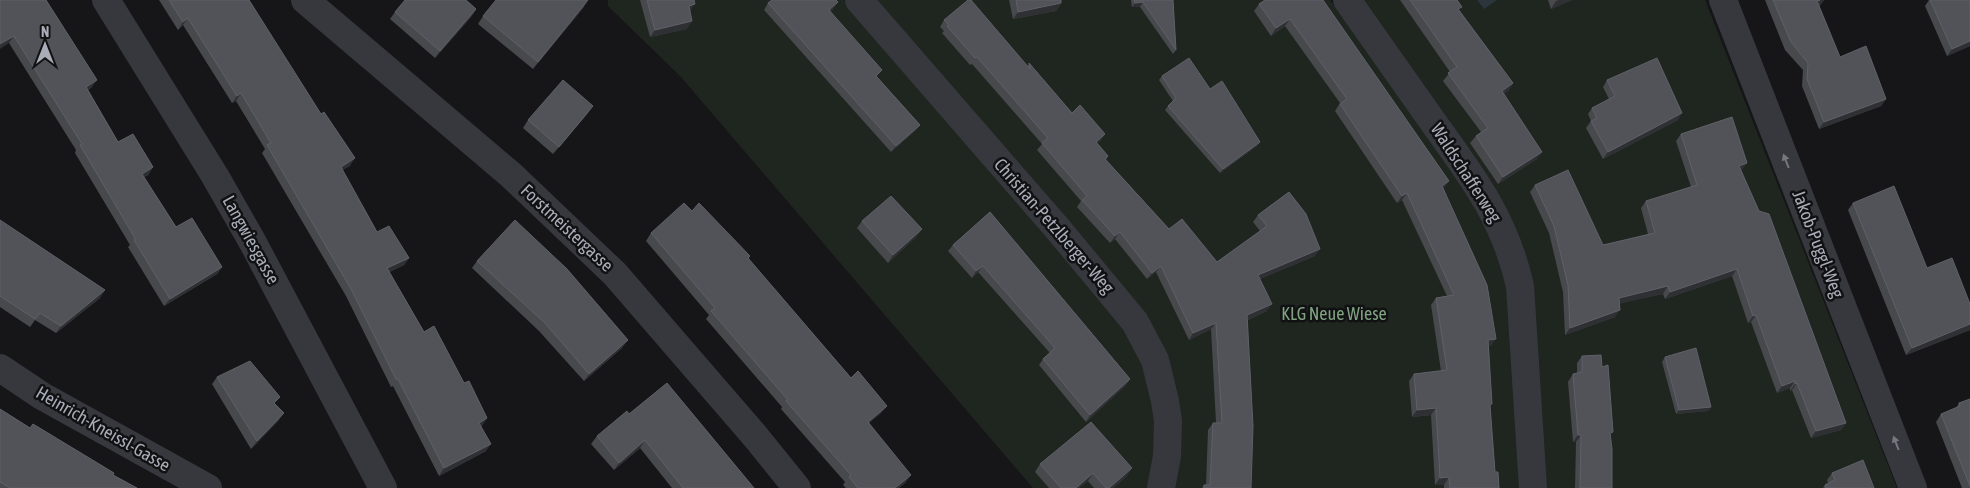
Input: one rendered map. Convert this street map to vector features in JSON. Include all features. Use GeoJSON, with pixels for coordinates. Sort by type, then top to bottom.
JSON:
{"type":"FeatureCollection","features":[{"type":"Feature","properties":{"kind":"street","name":"Langwiesgasse"},"geometry":{"type":"LineString","coordinates":[[106,0],[220,184],[383,488]]}},
{"type":"Feature","properties":{"kind":"street","name":"Forstmeistergasse"},"geometry":{"type":"LineString","coordinates":[[305,0],[511,175],[615,274],[743,422],[797,488]]}},
{"type":"Feature","properties":{"kind":"street","name":"Christian-Petzlberger-Weg"},"geometry":{"type":"LineString","coordinates":[[859,0],[1057,228],[1135,322],[1155,360],[1165,401],[1168,421],[1167,456],[1160,488]]}},
{"type":"Feature","properties":{"kind":"street","name":"Waldschafferweg"},"geometry":{"type":"LineString","coordinates":[[1347,0],[1479,186],[1506,236],[1515,262],[1520,286],[1533,488]]}},
{"type":"Feature","properties":{"kind":"street","name":"Jakob-Puggl-Weg"},"geometry":{"type":"LineString","coordinates":[[1723,0],[1913,488]]}},
{"type":"Feature","properties":{"kind":"street","name":"Heinrich-Kneissl-Gasse"},"geometry":{"type":"LineString","coordinates":[[0,368],[42,396],[208,488]]}},
{"type":"Feature","properties":{"kind":"green space"},"geometry":{"type":"Polygon","coordinates":[[[608,0],[844,0],[1131,338],[1142,361],[1151,391],[1156,438],[1149,488],[1033,488],[681,77],[608,6],[608,0]]]}},
{"type":"Feature","properties":{"kind":"green space","name":"KLG Neue Wiese"},"geometry":{"type":"Polygon","coordinates":[[[874,0],[1330,0],[1463,188],[1481,218],[1496,250],[1507,284],[1522,488],[1171,488],[1177,397],[874,0]]]}},
{"type":"Feature","properties":{"kind":"green space"},"geometry":{"type":"Polygon","coordinates":[[[1361,0],[1705,0],[1897,488],[1545,488],[1532,291],[1361,0]]]}},
{"type":"Feature","properties":{"kind":"shaded area"},"geometry":{"type":"Polygon","coordinates":[[[1477,0],[1497,0],[1484,9],[1477,0]]]}},
{"type":"Feature","properties":{"kind":"building"},"geometry":{"type":"Polygon","coordinates":[[[0,0],[46,0],[97,80],[86,87],[118,142],[133,134],[153,167],[142,174],[176,227],[192,218],[222,267],[170,299],[80,145],[82,144],[14,36],[0,44],[0,0]]]}},
{"type":"Feature","properties":{"kind":"building"},"geometry":{"type":"Polygon","coordinates":[[[169,0],[249,0],[321,114],[324,112],[355,158],[341,167],[377,232],[389,226],[409,258],[387,268],[424,332],[434,326],[464,383],[469,381],[487,418],[479,423],[491,444],[444,468],[398,379],[396,379],[351,289],[267,145],[271,143],[241,93],[237,96],[188,18],[183,22],[169,0]]]}},
{"type":"Feature","properties":{"kind":"building"},"geometry":{"type":"Polygon","coordinates":[[[405,0],[466,0],[476,9],[440,51],[395,12],[405,0]]]}},
{"type":"Feature","properties":{"kind":"building"},"geometry":{"type":"Polygon","coordinates":[[[496,0],[588,0],[538,62],[483,16],[496,0]]]}},
{"type":"Feature","properties":{"kind":"building"},"geometry":{"type":"Polygon","coordinates":[[[647,0],[694,0],[695,4],[689,6],[692,21],[655,30],[647,0]]]}},
{"type":"Feature","properties":{"kind":"building"},"geometry":{"type":"Polygon","coordinates":[[[772,0],[836,0],[838,2],[829,10],[882,70],[876,76],[920,125],[896,146],[768,3],[772,0]]]}},
{"type":"Feature","properties":{"kind":"building"},"geometry":{"type":"Polygon","coordinates":[[[968,0],[971,0],[1030,69],[1029,63],[1072,113],[1080,105],[1105,134],[1096,142],[1108,156],[1105,159],[1169,229],[1182,219],[1217,262],[1267,226],[1258,215],[1289,192],[1306,214],[1320,249],[1258,275],[1272,304],[1247,315],[1253,426],[1251,488],[1204,488],[1204,485],[1210,485],[1213,423],[1222,423],[1216,323],[1193,333],[1161,266],[1152,273],[1120,232],[1115,236],[1082,200],[1087,196],[1042,143],[1048,138],[977,57],[975,58],[947,26],[949,25],[944,20],[968,0]]]}},
{"type":"Feature","properties":{"kind":"building"},"geometry":{"type":"Polygon","coordinates":[[[1016,0],[1061,0],[1061,3],[1018,12],[1016,0]]]}},
{"type":"Feature","properties":{"kind":"building"},"geometry":{"type":"Polygon","coordinates":[[[1134,0],[1173,0],[1176,50],[1143,2],[1135,3],[1134,0]]]}},
{"type":"Feature","properties":{"kind":"building"},"geometry":{"type":"Polygon","coordinates":[[[1265,0],[1323,0],[1449,181],[1442,186],[1487,285],[1496,339],[1488,340],[1492,404],[1490,405],[1495,472],[1498,472],[1499,488],[1450,488],[1449,477],[1440,478],[1436,408],[1417,410],[1414,374],[1447,370],[1436,298],[1454,295],[1407,193],[1402,196],[1340,104],[1347,99],[1290,19],[1276,28],[1259,4],[1265,0]]]}},
{"type":"Feature","properties":{"kind":"building"},"geometry":{"type":"Polygon","coordinates":[[[1410,0],[1457,0],[1462,7],[1458,9],[1513,83],[1502,91],[1542,152],[1503,177],[1476,136],[1488,128],[1448,73],[1457,67],[1410,0]]]}},
{"type":"Feature","properties":{"kind":"building"},"geometry":{"type":"Polygon","coordinates":[[[1773,0],[1820,0],[1817,1],[1840,57],[1866,46],[1886,99],[1824,122],[1807,79],[1808,63],[1791,42],[1773,0]]]}},
{"type":"Feature","properties":{"kind":"building"},"geometry":{"type":"Polygon","coordinates":[[[1930,0],[1970,0],[1970,41],[1952,49],[1930,0]]]}},
{"type":"Feature","properties":{"kind":"building"},"geometry":{"type":"Polygon","coordinates":[[[1189,58],[1210,89],[1222,81],[1260,142],[1223,169],[1168,106],[1176,98],[1162,76],[1189,58]]]}},
{"type":"Feature","properties":{"kind":"building"},"geometry":{"type":"Polygon","coordinates":[[[1657,58],[1682,113],[1608,152],[1591,121],[1597,118],[1592,108],[1615,96],[1607,80],[1657,58]]]}},
{"type":"Feature","properties":{"kind":"building"},"geometry":{"type":"Polygon","coordinates":[[[563,80],[593,106],[559,147],[528,120],[563,80]]]}},
{"type":"Feature","properties":{"kind":"building"},"geometry":{"type":"Polygon","coordinates":[[[1732,117],[1747,163],[1739,166],[1759,211],[1769,214],[1846,423],[1816,431],[1797,383],[1795,384],[1795,381],[1782,386],[1756,315],[1753,316],[1737,269],[1670,292],[1668,286],[1619,298],[1620,310],[1570,328],[1568,285],[1554,226],[1535,185],[1568,170],[1603,245],[1655,233],[1646,201],[1697,185],[1681,134],[1732,117]]]}},
{"type":"Feature","properties":{"kind":"building"},"geometry":{"type":"Polygon","coordinates":[[[1894,186],[1927,268],[1952,258],[1970,304],[1970,324],[1912,348],[1853,203],[1894,186]]]}},
{"type":"Feature","properties":{"kind":"building"},"geometry":{"type":"Polygon","coordinates":[[[891,196],[922,229],[893,255],[862,221],[891,196]]]}},
{"type":"Feature","properties":{"kind":"building"},"geometry":{"type":"Polygon","coordinates":[[[684,203],[692,211],[699,203],[750,256],[748,258],[851,378],[858,371],[887,406],[868,422],[911,475],[895,488],[858,488],[849,477],[851,475],[711,311],[715,308],[651,233],[684,203]]]}},
{"type":"Feature","properties":{"kind":"building"},"geometry":{"type":"Polygon","coordinates":[[[990,212],[1130,379],[1090,415],[1043,359],[1055,348],[983,266],[976,271],[953,245],[990,212]]]}},
{"type":"Feature","properties":{"kind":"building"},"geometry":{"type":"Polygon","coordinates":[[[0,220],[105,290],[61,326],[40,313],[35,319],[0,296],[0,220]]]}},
{"type":"Feature","properties":{"kind":"building"},"geometry":{"type":"Polygon","coordinates":[[[515,220],[567,269],[628,340],[589,374],[545,323],[477,261],[515,220]]]}},
{"type":"Feature","properties":{"kind":"building"},"geometry":{"type":"Polygon","coordinates":[[[1696,348],[1711,407],[1679,410],[1665,357],[1696,348]]]}},
{"type":"Feature","properties":{"kind":"building"},"geometry":{"type":"Polygon","coordinates":[[[1601,355],[1602,367],[1608,365],[1613,432],[1610,433],[1612,488],[1580,488],[1581,435],[1578,435],[1573,374],[1582,372],[1582,356],[1601,355]]]}},
{"type":"Feature","properties":{"kind":"building"},"geometry":{"type":"Polygon","coordinates":[[[250,361],[280,397],[274,403],[284,413],[257,441],[217,377],[250,361]]]}},
{"type":"Feature","properties":{"kind":"building"},"geometry":{"type":"Polygon","coordinates":[[[667,383],[754,488],[683,488],[645,440],[619,463],[597,436],[627,411],[629,414],[667,383]]]}},
{"type":"Feature","properties":{"kind":"building"},"geometry":{"type":"Polygon","coordinates":[[[1970,399],[1970,486],[1941,414],[1960,406],[1959,403],[1970,399]]]}},
{"type":"Feature","properties":{"kind":"building"},"geometry":{"type":"Polygon","coordinates":[[[0,409],[30,428],[33,424],[114,473],[113,475],[137,488],[10,488],[0,482],[0,409]]]}},
{"type":"Feature","properties":{"kind":"building"},"geometry":{"type":"Polygon","coordinates":[[[1091,422],[1132,468],[1109,488],[1106,488],[1093,473],[1076,488],[1061,488],[1040,464],[1091,422]]]}},
{"type":"Feature","properties":{"kind":"building"},"geometry":{"type":"Polygon","coordinates":[[[1863,460],[1874,488],[1826,488],[1825,485],[1835,480],[1832,473],[1863,460]]]}}]}
